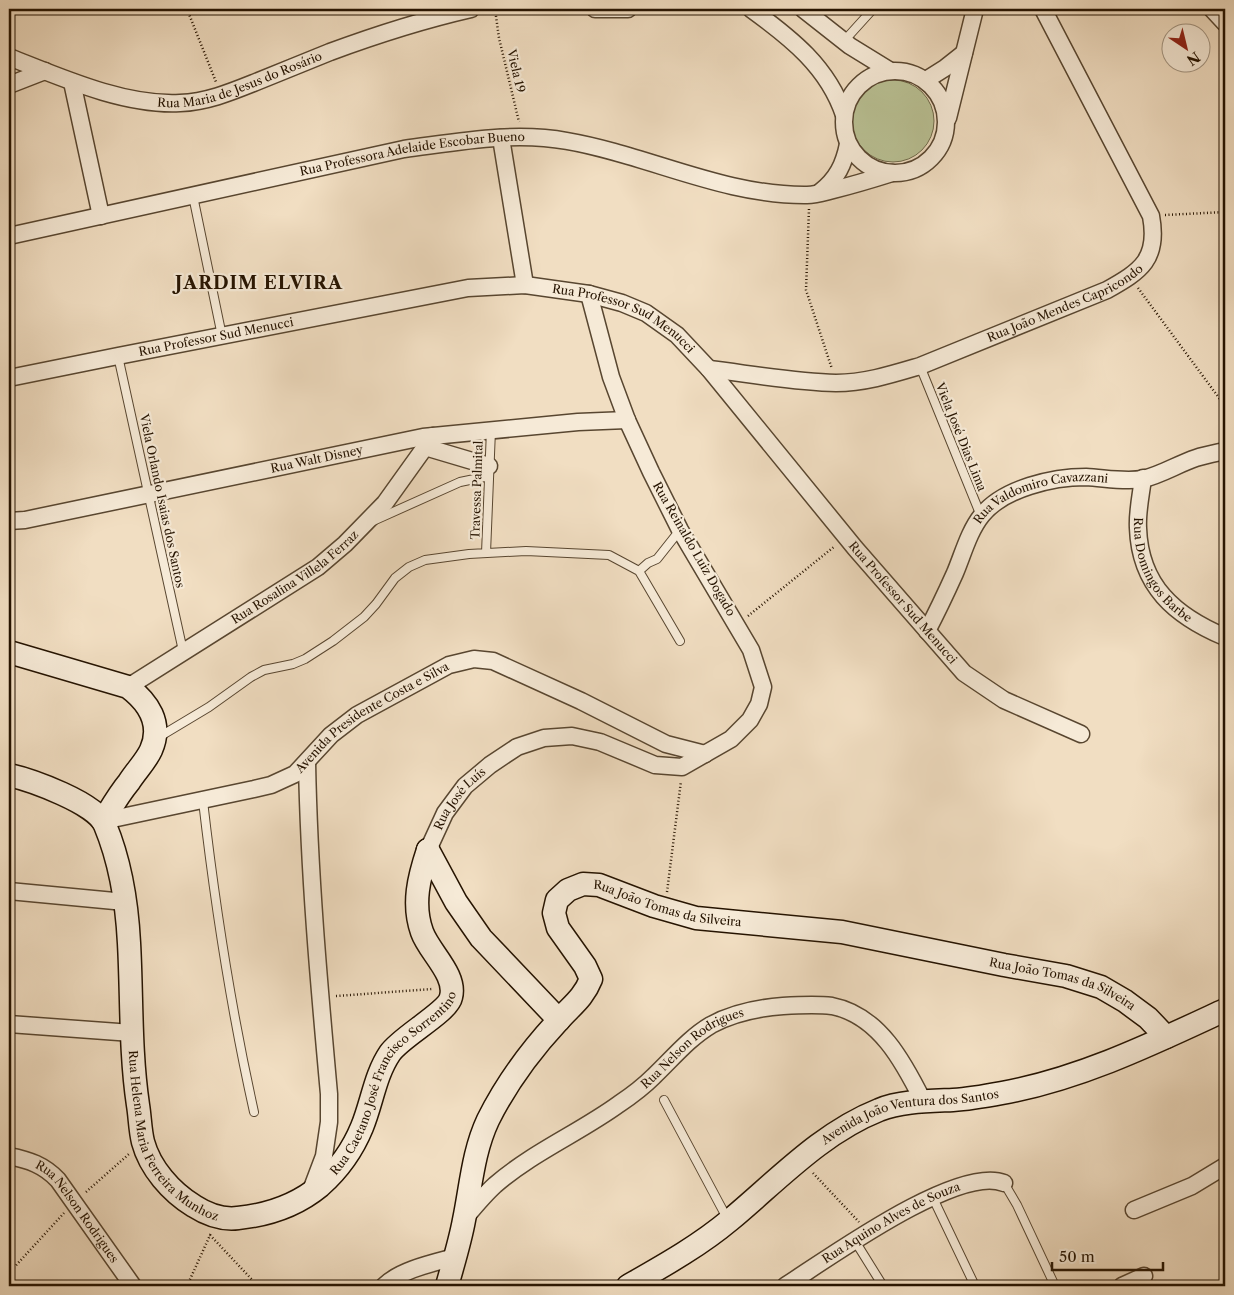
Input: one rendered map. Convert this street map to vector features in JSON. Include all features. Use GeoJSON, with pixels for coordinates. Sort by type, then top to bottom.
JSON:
{"type":"FeatureCollection","features":[{"type":"Feature","properties":{"kind":"street","name":"Rua Maria de Jesus do Rosário"},"geometry":{"type":"LineString","coordinates":[[9,57],[72,82],[150,102],[178,103],[204,101],[425,20],[471,9]]}},
{"type":"Feature","properties":{"kind":"street"},"geometry":{"type":"LineString","coordinates":[[595,9],[628,9]]}},
{"type":"Feature","properties":{"kind":"street"},"geometry":{"type":"LineString","coordinates":[[751,9],[786,35],[816,65],[830,82],[844,115]]}},
{"type":"Feature","properties":{"kind":"street"},"geometry":{"type":"LineString","coordinates":[[803,9],[866,58],[889,70]]}},
{"type":"Feature","properties":{"kind":"street"},"geometry":{"type":"LineString","coordinates":[[947,121],[945,106],[938,92],[926,80],[902,70],[889,70],[873,75],[859,85],[849,99],[844,115],[844,130],[848,144],[859,159],[874,169],[892,173],[906,172],[919,167],[931,159],[940,148],[945,135],[975,9]]}},
{"type":"Feature","properties":{"kind":"street","name":"Rua João Mendes Capricondo"},"geometry":{"type":"LineString","coordinates":[[709,369],[837,383],[866,380],[920,366],[1107,290],[1130,277],[1146,261],[1153,246],[1151,216],[1043,9]]}},
{"type":"Feature","properties":{"kind":"street"},"geometry":{"type":"LineString","coordinates":[[1212,9],[1225,23]]}},
{"type":"Feature","properties":{"kind":"street"},"geometry":{"type":"LineString","coordinates":[[926,80],[964,53]]}},
{"type":"Feature","properties":{"kind":"street"},"geometry":{"type":"LineString","coordinates":[[9,85],[46,71]]}},
{"type":"Feature","properties":{"kind":"street"},"geometry":{"type":"LineString","coordinates":[[72,82],[101,216]]}},
{"type":"Feature","properties":{"kind":"street","name":"Rua Professora Adelaide Escobar Bueno"},"geometry":{"type":"LineString","coordinates":[[9,236],[404,150],[467,140],[522,137],[566,141],[640,159],[738,188],[778,194],[813,194],[892,173]]}},
{"type":"Feature","properties":{"kind":"street"},"geometry":{"type":"LineString","coordinates":[[501,138],[525,286]]}},
{"type":"Feature","properties":{"kind":"street"},"geometry":{"type":"LineString","coordinates":[[813,194],[831,183],[840,170],[848,144]]}},
{"type":"Feature","properties":{"kind":"street","name":"Rua Professor Sud Menucci"},"geometry":{"type":"LineString","coordinates":[[9,378],[468,288],[525,286],[589,294],[622,303],[646,313],[677,335],[709,369],[846,537],[964,673],[1004,700],[1082,734]]}},
{"type":"Feature","properties":{"kind":"street","name":"Rua Reinaldo Luiz Dogado"},"geometry":{"type":"LineString","coordinates":[[589,294],[611,377],[627,420],[680,530],[737,625],[759,668],[763,687],[759,704],[750,720],[731,739],[706,754]]}},
{"type":"Feature","properties":{"kind":"street","name":"Rua Walt Disney"},"geometry":{"type":"LineString","coordinates":[[9,521],[25,520],[491,430],[578,422],[627,420]]}},
{"type":"Feature","properties":{"kind":"street"},"geometry":{"type":"LineString","coordinates":[[429,441],[489,471]]}},
{"type":"Feature","properties":{"kind":"street","name":"Rua Rosalina Villela Ferraz"},"geometry":{"type":"LineString","coordinates":[[128,686],[318,566],[345,544],[385,503],[429,441]]}},
{"type":"Feature","properties":{"kind":"street","name":"Rua Valdomiro Cavazzani"},"geometry":{"type":"LineString","coordinates":[[927,632],[951,582],[971,533],[989,507],[1006,496],[1033,485],[1057,479],[1084,477],[1124,480],[1143,478],[1195,458],[1225,451]]}},
{"type":"Feature","properties":{"kind":"street","name":"Rua Domingos Barbe"},"geometry":{"type":"LineString","coordinates":[[1143,478],[1138,529],[1144,563],[1152,583],[1168,603],[1205,629],[1225,637]]}},
{"type":"Feature","properties":{"kind":"street"},"geometry":{"type":"LineString","coordinates":[[9,652],[128,686],[141,696],[150,708],[155,724],[155,739],[150,751],[103,821],[75,800],[9,775]]}},
{"type":"Feature","properties":{"kind":"street","name":"Avenida Presidente Costa e Silva"},"geometry":{"type":"LineString","coordinates":[[103,821],[271,785],[295,774],[331,735],[357,716],[448,665],[474,659],[494,661],[581,700],[666,744],[706,754]]}},
{"type":"Feature","properties":{"kind":"street","name":"Rua José Luís"},"geometry":{"type":"LineString","coordinates":[[428,850],[445,814],[465,786],[490,765],[517,748],[544,738],[572,736],[600,742],[655,765],[682,767]]}},
{"type":"Feature","properties":{"kind":"street"},"geometry":{"type":"LineString","coordinates":[[682,767],[706,754]]}},
{"type":"Feature","properties":{"kind":"street"},"geometry":{"type":"LineString","coordinates":[[307,762],[308,818],[320,997],[329,1094],[329,1122],[324,1156],[309,1196]]}},
{"type":"Feature","properties":{"kind":"street","name":"Rua Helena Maria Ferreira Munhoz"},"geometry":{"type":"LineString","coordinates":[[103,821],[117,864],[125,902],[129,943],[136,1094],[143,1142],[152,1162],[165,1182],[181,1198],[200,1210],[214,1227],[232,1219],[281,1209],[309,1196]]}},
{"type":"Feature","properties":{"kind":"street"},"geometry":{"type":"LineString","coordinates":[[428,850],[456,902],[481,938],[559,1020]]}},
{"type":"Feature","properties":{"kind":"street","name":"Rua Caetano José Francisco Sorrentino"},"geometry":{"type":"LineString","coordinates":[[309,1196],[326,1181],[353,1146],[362,1126],[378,1076],[389,1053],[404,1037],[444,1008],[451,999],[451,987],[447,974],[430,950],[422,932],[417,912],[417,893],[428,850]]}},
{"type":"Feature","properties":{"kind":"street","name":"Rua João Tomas da Silveira"},"geometry":{"type":"LineString","coordinates":[[447,1286],[464,1220],[474,1158],[488,1121],[508,1086],[532,1052],[586,992],[591,979],[585,966],[558,928],[554,912],[557,900],[568,890],[582,884],[599,885],[664,909],[696,918],[842,932],[1066,976],[1101,987],[1125,1001],[1148,1018],[1166,1037]]}},
{"type":"Feature","properties":{"kind":"street"},"geometry":{"type":"LineString","coordinates":[[9,891],[125,902]]}},
{"type":"Feature","properties":{"kind":"street","name":"Rua Nelson Rodrigues"},"geometry":{"type":"LineString","coordinates":[[464,1220],[496,1184],[524,1163],[589,1126],[654,1077],[679,1051],[709,1026],[735,1014],[765,1007],[806,1004],[833,1007],[858,1016],[881,1034],[904,1064],[923,1101]]}},
{"type":"Feature","properties":{"kind":"street","name":"Avenida João Ventura dos Santos"},"geometry":{"type":"LineString","coordinates":[[628,1286],[672,1261],[728,1221],[800,1159],[842,1129],[880,1110],[923,1101],[954,1100],[1003,1093],[1053,1080],[1107,1062],[1223,1016]]}},
{"type":"Feature","properties":{"kind":"street"},"geometry":{"type":"LineString","coordinates":[[9,1024],[132,1033]]}},
{"type":"Feature","properties":{"kind":"street","name":"Rua Nelson Rodrigues"},"geometry":{"type":"LineString","coordinates":[[9,1156],[40,1164],[49,1170],[133,1286]]}},
{"type":"Feature","properties":{"kind":"street"},"geometry":{"type":"LineString","coordinates":[[1134,1210],[1192,1186],[1225,1166]]}},
{"type":"Feature","properties":{"kind":"street","name":"Rua Aquino Alves de Souza"},"geometry":{"type":"LineString","coordinates":[[785,1286],[903,1210],[932,1196],[981,1180],[997,1180],[1004,1183]]}},
{"type":"Feature","properties":{"kind":"street"},"geometry":{"type":"LineString","coordinates":[[384,1286],[403,1275],[429,1264],[455,1257]]}},
{"type":"Feature","properties":{"kind":"street"},"geometry":{"type":"LineString","coordinates":[[1122,1286],[1144,1276]]}},
{"type":"Feature","properties":{"kind":"lane"},"geometry":{"type":"LineString","coordinates":[[844,41],[873,9]]}},
{"type":"Feature","properties":{"kind":"lane"},"geometry":{"type":"LineString","coordinates":[[193,196],[222,336]]}},
{"type":"Feature","properties":{"kind":"lane","name":"Viela Orlando Isaias dos Santos"},"geometry":{"type":"LineString","coordinates":[[118,356],[183,651]]}},
{"type":"Feature","properties":{"kind":"lane","name":"Viela José Dias Lima"},"geometry":{"type":"LineString","coordinates":[[920,366],[981,516]]}},
{"type":"Feature","properties":{"kind":"lane","name":"Travessa Palmital"},"geometry":{"type":"LineString","coordinates":[[491,430],[486,553],[526,550],[609,555],[640,571]]}},
{"type":"Feature","properties":{"kind":"lane"},"geometry":{"type":"LineString","coordinates":[[365,525],[489,471]]}},
{"type":"Feature","properties":{"kind":"lane"},"geometry":{"type":"LineString","coordinates":[[680,530],[657,559],[648,563],[640,571],[680,641]]}},
{"type":"Feature","properties":{"kind":"lane"},"geometry":{"type":"LineString","coordinates":[[155,739],[209,707],[250,677],[264,670],[293,664],[305,659],[350,629],[376,604],[395,578],[409,567],[425,560],[486,553]]}},
{"type":"Feature","properties":{"kind":"lane"},"geometry":{"type":"LineString","coordinates":[[203,801],[228,978],[254,1112]]}},
{"type":"Feature","properties":{"kind":"lane"},"geometry":{"type":"LineString","coordinates":[[664,1100],[728,1221]]}},
{"type":"Feature","properties":{"kind":"lane"},"geometry":{"type":"LineString","coordinates":[[1004,1183],[1017,1205],[1055,1286]]}},
{"type":"Feature","properties":{"kind":"lane"},"geometry":{"type":"LineString","coordinates":[[932,1196],[975,1286]]}},
{"type":"Feature","properties":{"kind":"lane"},"geometry":{"type":"LineString","coordinates":[[855,1241],[883,1286]]}},
{"type":"Feature","properties":{"kind":"path"},"geometry":{"type":"LineString","coordinates":[[187,9],[221,95]]}},
{"type":"Feature","properties":{"kind":"path","name":"Viela 19"},"geometry":{"type":"LineString","coordinates":[[495,9],[499,38],[522,137]]}},
{"type":"Feature","properties":{"kind":"path"},"geometry":{"type":"LineString","coordinates":[[813,194],[806,290],[837,383]]}},
{"type":"Feature","properties":{"kind":"path"},"geometry":{"type":"LineString","coordinates":[[1151,216],[1225,212]]}},
{"type":"Feature","properties":{"kind":"path"},"geometry":{"type":"LineString","coordinates":[[1130,277],[1225,406]]}},
{"type":"Feature","properties":{"kind":"path"},"geometry":{"type":"LineString","coordinates":[[737,625],[846,537]]}},
{"type":"Feature","properties":{"kind":"path"},"geometry":{"type":"LineString","coordinates":[[664,909],[682,767]]}},
{"type":"Feature","properties":{"kind":"path"},"geometry":{"type":"LineString","coordinates":[[320,997],[451,987]]}},
{"type":"Feature","properties":{"kind":"path"},"geometry":{"type":"LineString","coordinates":[[809,1168],[869,1232]]}},
{"type":"Feature","properties":{"kind":"path"},"geometry":{"type":"LineString","coordinates":[[187,1286],[214,1227],[258,1286]]}},
{"type":"Feature","properties":{"kind":"green space"},"geometry":{"type":"Polygon","coordinates":[[[893,80],[909,83],[922,92],[931,105],[934,121],[931,137],[922,150],[909,159],[893,162],[877,159],[864,150],[855,137],[852,121],[855,105],[864,92],[877,83],[893,80]]]}},
{"type":"Feature","properties":{"kind":"district","name":"JARDIM ELVIRA"},"geometry":{"type":"Point","coordinates":[259,283]}}]}
